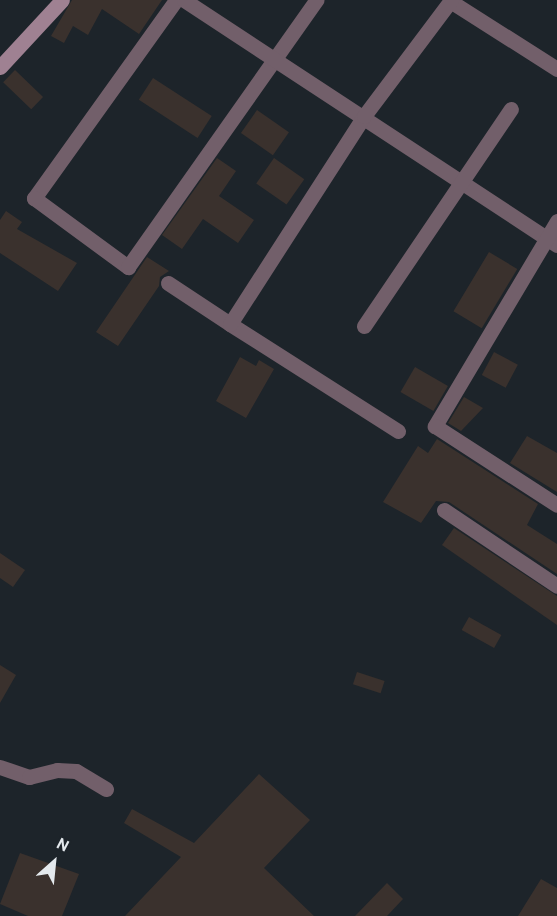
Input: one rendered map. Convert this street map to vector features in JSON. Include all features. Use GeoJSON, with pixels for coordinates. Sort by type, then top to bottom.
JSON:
{"type":"FeatureCollection","features":[{"type":"Feature","properties":{"kind":"street"},"geometry":{"type":"LineString","coordinates":[[0,67],[62,0]]}},
{"type":"Feature","properties":{"kind":"street"},"geometry":{"type":"LineString","coordinates":[[176,0],[34,198],[128,267],[316,0]]}},
{"type":"Feature","properties":{"kind":"street"},"geometry":{"type":"LineString","coordinates":[[184,0],[364,116],[552,242]]}},
{"type":"Feature","properties":{"kind":"street"},"geometry":{"type":"LineString","coordinates":[[230,324],[364,116],[450,1],[557,69]]}},
{"type":"Feature","properties":{"kind":"street"},"geometry":{"type":"LineString","coordinates":[[364,326],[511,109]]}},
{"type":"Feature","properties":{"kind":"street"},"geometry":{"type":"LineString","coordinates":[[557,221],[552,242],[435,426],[557,505]]}},
{"type":"Feature","properties":{"kind":"street"},"geometry":{"type":"LineString","coordinates":[[168,283],[398,431]]}},
{"type":"Feature","properties":{"kind":"street"},"geometry":{"type":"LineString","coordinates":[[444,510],[557,586]]}},
{"type":"Feature","properties":{"kind":"street"},"geometry":{"type":"LineString","coordinates":[[0,767],[29,777],[57,770],[76,771],[106,789]]}},
{"type":"Feature","properties":{"kind":"building"},"geometry":{"type":"Polygon","coordinates":[[[72,0],[162,0],[139,34],[102,9],[88,35],[73,26],[64,43],[51,36],[72,0]]]}},
{"type":"Feature","properties":{"kind":"building"},"geometry":{"type":"Polygon","coordinates":[[[15,70],[43,97],[31,109],[3,82],[15,70]]]}},
{"type":"Feature","properties":{"kind":"building"},"geometry":{"type":"Polygon","coordinates":[[[153,78],[212,116],[198,138],[139,100],[153,78]]]}},
{"type":"Feature","properties":{"kind":"building"},"geometry":{"type":"Polygon","coordinates":[[[257,110],[289,132],[273,155],[241,133],[257,110]]]}},
{"type":"Feature","properties":{"kind":"building"},"geometry":{"type":"Polygon","coordinates":[[[217,158],[236,171],[219,196],[254,220],[238,243],[203,219],[182,249],[162,235],[217,158]]]}},
{"type":"Feature","properties":{"kind":"building"},"geometry":{"type":"Polygon","coordinates":[[[274,158],[304,179],[287,205],[256,183],[274,158]]]}},
{"type":"Feature","properties":{"kind":"building"},"geometry":{"type":"Polygon","coordinates":[[[6,211],[22,222],[17,229],[77,263],[58,291],[0,253],[0,220],[6,211]]]}},
{"type":"Feature","properties":{"kind":"building"},"geometry":{"type":"Polygon","coordinates":[[[489,252],[517,269],[482,328],[453,311],[489,252]]]}},
{"type":"Feature","properties":{"kind":"building"},"geometry":{"type":"Polygon","coordinates":[[[147,257],[169,271],[160,277],[159,286],[118,346],[96,332],[147,257]]]}},
{"type":"Feature","properties":{"kind":"building"},"geometry":{"type":"Polygon","coordinates":[[[494,352],[518,365],[506,388],[482,375],[494,352]]]}},
{"type":"Feature","properties":{"kind":"building"},"geometry":{"type":"Polygon","coordinates":[[[240,357],[256,366],[259,360],[274,369],[246,418],[216,401],[240,357]]]}},
{"type":"Feature","properties":{"kind":"building"},"geometry":{"type":"Polygon","coordinates":[[[415,367],[448,386],[433,411],[400,392],[415,367]]]}},
{"type":"Feature","properties":{"kind":"building"},"geometry":{"type":"Polygon","coordinates":[[[464,397],[483,408],[461,431],[448,423],[464,397]]]}},
{"type":"Feature","properties":{"kind":"building"},"geometry":{"type":"Polygon","coordinates":[[[527,436],[557,453],[557,492],[510,463],[527,436]]]}},
{"type":"Feature","properties":{"kind":"building"},"geometry":{"type":"Polygon","coordinates":[[[437,439],[538,504],[527,525],[557,544],[557,574],[449,502],[436,501],[421,523],[383,502],[418,446],[428,453],[437,439]]]}},
{"type":"Feature","properties":{"kind":"building"},"geometry":{"type":"Polygon","coordinates":[[[454,528],[557,596],[557,625],[442,545],[454,528]]]}},
{"type":"Feature","properties":{"kind":"building"},"geometry":{"type":"Polygon","coordinates":[[[0,553],[25,570],[13,587],[0,578],[0,553]]]}},
{"type":"Feature","properties":{"kind":"building"},"geometry":{"type":"Polygon","coordinates":[[[469,617],[501,635],[494,648],[462,630],[469,617]]]}},
{"type":"Feature","properties":{"kind":"building"},"geometry":{"type":"Polygon","coordinates":[[[0,665],[16,675],[0,703],[0,665]]]}},
{"type":"Feature","properties":{"kind":"building"},"geometry":{"type":"Polygon","coordinates":[[[357,672],[385,681],[381,693],[353,684],[357,672]]]}},
{"type":"Feature","properties":{"kind":"building"},"geometry":{"type":"Polygon","coordinates":[[[259,774],[310,820],[264,868],[314,916],[125,916],[181,857],[124,823],[132,809],[194,843],[259,774]]]}},
{"type":"Feature","properties":{"kind":"building"},"geometry":{"type":"Polygon","coordinates":[[[20,853],[79,874],[62,916],[28,916],[0,904],[20,853]]]}},
{"type":"Feature","properties":{"kind":"building"},"geometry":{"type":"Polygon","coordinates":[[[541,879],[557,888],[557,916],[518,916],[541,879]]]}},
{"type":"Feature","properties":{"kind":"building"},"geometry":{"type":"Polygon","coordinates":[[[387,883],[403,899],[387,916],[355,916],[387,883]]]}}]}
